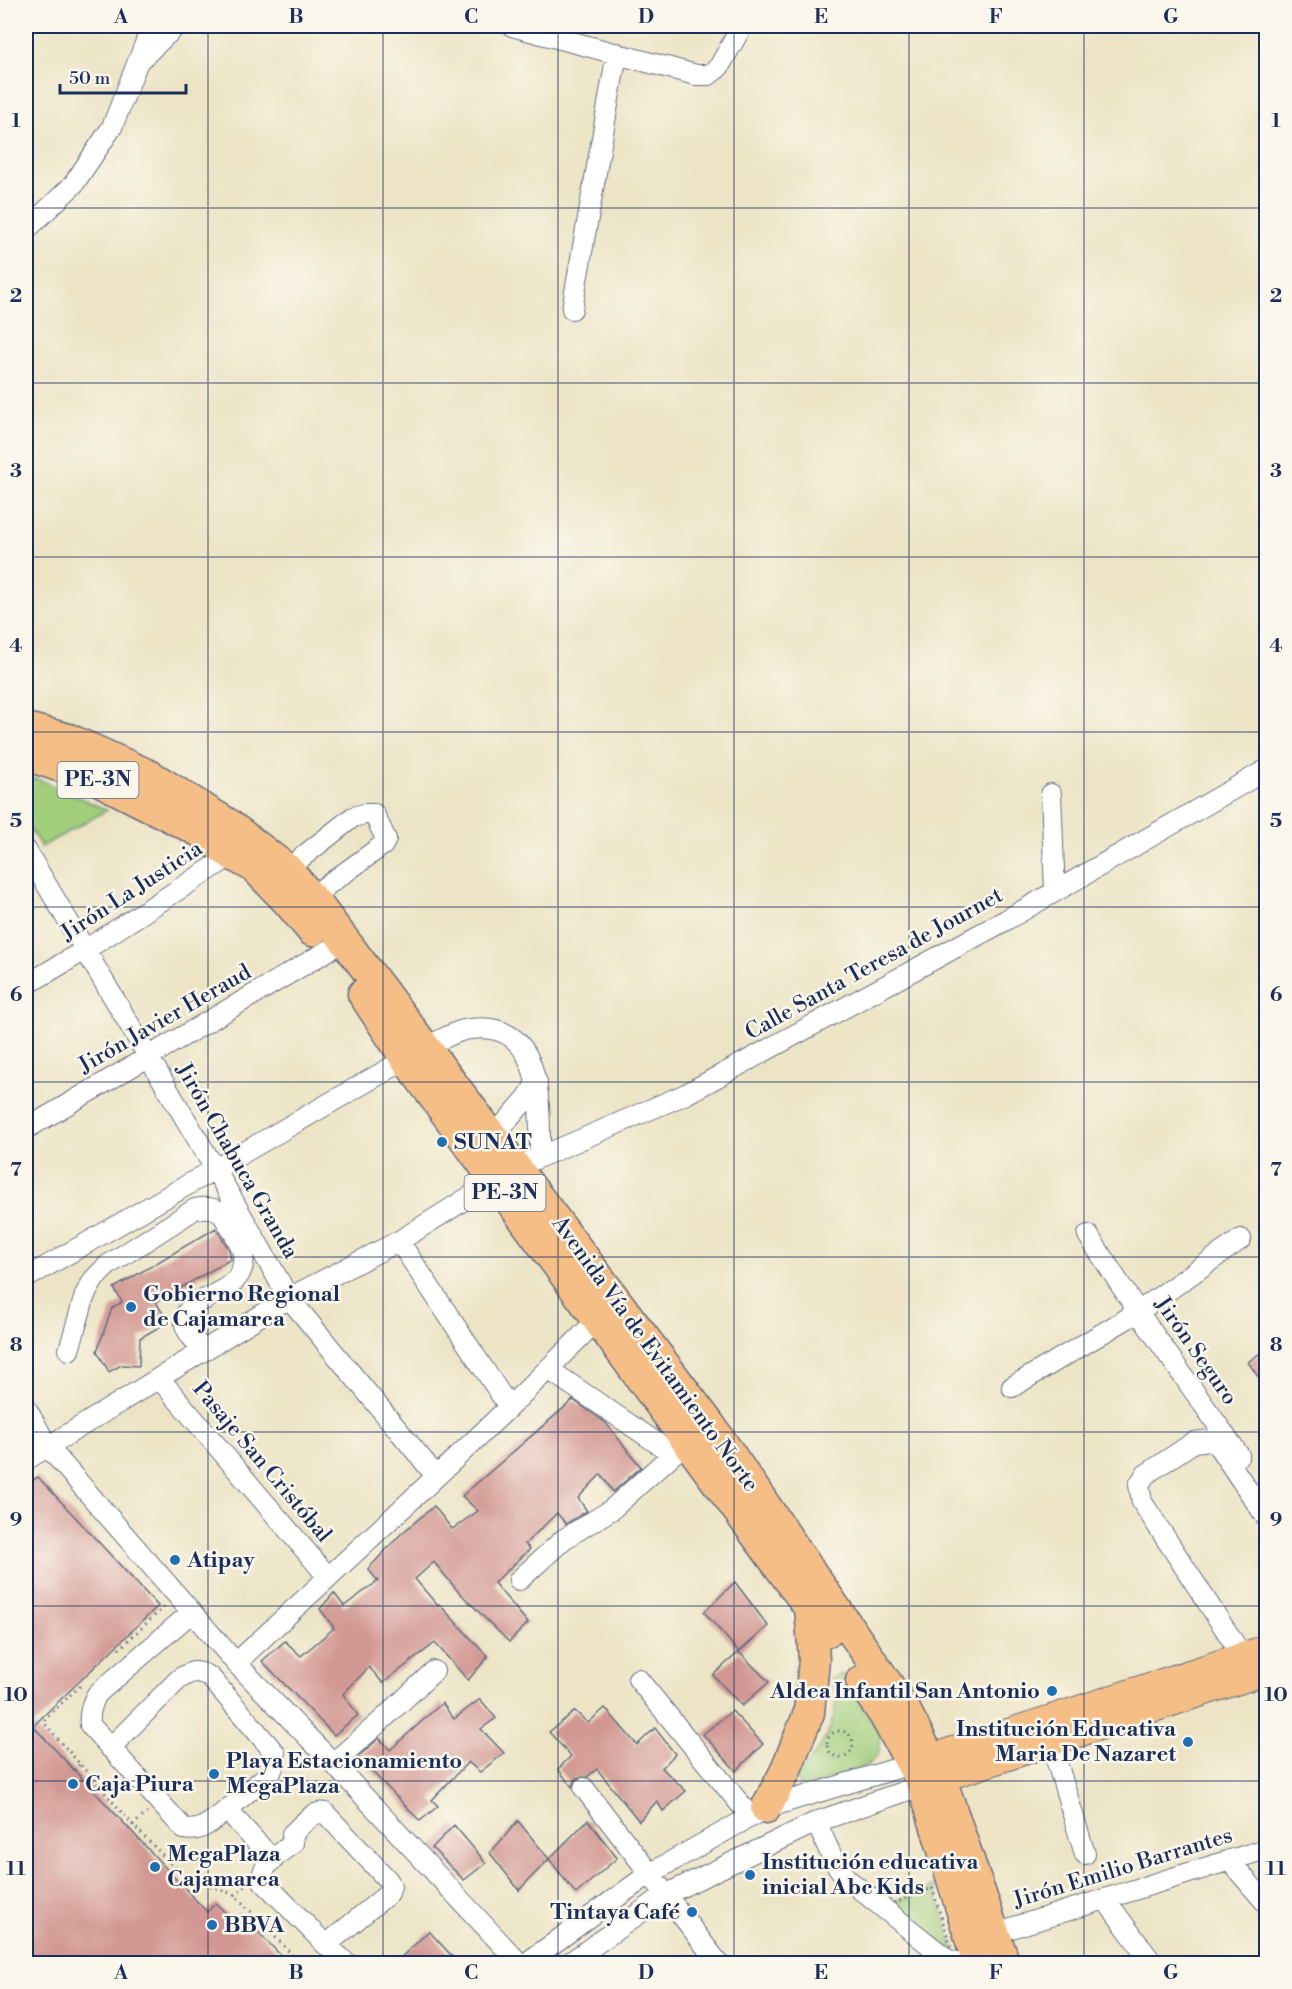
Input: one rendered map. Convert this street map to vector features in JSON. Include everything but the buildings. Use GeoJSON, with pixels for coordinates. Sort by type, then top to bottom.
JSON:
{"type":"FeatureCollection","features":[{"type":"Feature","properties":{"kind":"highway","name":"Avenida Vía de Evitamiento Norte"},"geometry":{"type":"LineString","coordinates":[[26,728],[69,739],[151,776],[227,823],[287,868],[311,897],[416,1053],[494,1136],[518,1168],[691,1441],[926,1772]]}},
{"type":"Feature","properties":{"kind":"highway","name":"Avenida Vía de Evitamiento Norte"},"geometry":{"type":"LineString","coordinates":[[26,755],[94,778],[200,832],[255,868],[287,901],[416,1053],[518,1168],[598,1319],[691,1441],[904,1708],[926,1772]]}},
{"type":"Feature","properties":{"kind":"highway"},"geometry":{"type":"LineString","coordinates":[[758,1812],[784,1774],[809,1713],[814,1660],[810,1607]]}},
{"type":"Feature","properties":{"kind":"highway","name":"PE-3N"},"geometry":{"type":"LineString","coordinates":[[926,1772],[995,1933],[1005,1964]]}},
{"type":"Feature","properties":{"kind":"highway","name":"PE-3N"},"geometry":{"type":"LineString","coordinates":[[926,1772],[978,1964]]}},
{"type":"Feature","properties":{"kind":"main road"},"geometry":{"type":"LineString","coordinates":[[926,1772],[1258,1663]]}},
{"type":"Feature","properties":{"kind":"main road"},"geometry":{"type":"LineString","coordinates":[[926,1772],[1051,1743],[1258,1663]]}},
{"type":"Feature","properties":{"kind":"street"},"geometry":{"type":"LineString","coordinates":[[26,230],[73,185],[112,127],[152,26]]}},
{"type":"Feature","properties":{"kind":"street"},"geometry":{"type":"LineString","coordinates":[[138,62],[177,26]]}},
{"type":"Feature","properties":{"kind":"street"},"geometry":{"type":"LineString","coordinates":[[512,26],[696,75],[709,75],[719,67],[742,26]]}},
{"type":"Feature","properties":{"kind":"street"},"geometry":{"type":"LineString","coordinates":[[572,309],[617,53]]}},
{"type":"Feature","properties":{"kind":"street","name":"Calle Santa Teresa de Journet"},"geometry":{"type":"LineString","coordinates":[[26,1460],[289,1298],[399,1241],[518,1168],[686,1094],[1006,920],[1266,770]]}},
{"type":"Feature","properties":{"kind":"street"},"geometry":{"type":"LineString","coordinates":[[1051,794],[1055,891]]}},
{"type":"Feature","properties":{"kind":"street"},"geometry":{"type":"LineString","coordinates":[[287,868],[353,817],[374,814],[386,839],[383,845],[311,897]]}},
{"type":"Feature","properties":{"kind":"street","name":"Jirón Chabuca Granda"},"geometry":{"type":"LineString","coordinates":[[26,850],[289,1298],[436,1476]]}},
{"type":"Feature","properties":{"kind":"street","name":"Jirón La Justicia"},"geometry":{"type":"LineString","coordinates":[[26,985],[85,950],[232,855]]}},
{"type":"Feature","properties":{"kind":"street","name":"Jirón Javier Heraud"},"geometry":{"type":"LineString","coordinates":[[26,1129],[329,950]]}},
{"type":"Feature","properties":{"kind":"street"},"geometry":{"type":"LineString","coordinates":[[26,1278],[416,1053],[462,1031],[491,1029],[506,1033],[519,1044],[530,1060],[537,1082],[540,1105],[518,1168]]}},
{"type":"Feature","properties":{"kind":"street"},"geometry":{"type":"LineString","coordinates":[[494,1136],[527,1098],[537,1082]]}},
{"type":"Feature","properties":{"kind":"street"},"geometry":{"type":"LineString","coordinates":[[69,1350],[85,1295],[94,1279],[108,1265],[195,1209],[205,1207],[215,1208],[221,1212],[243,1253],[239,1277],[232,1285],[193,1306],[185,1315],[185,1324],[189,1332],[204,1351]]}},
{"type":"Feature","properties":{"kind":"street","name":"Jirón Seguro"},"geometry":{"type":"LineString","coordinates":[[1088,1235],[1138,1312],[1266,1494]]}},
{"type":"Feature","properties":{"kind":"street"},"geometry":{"type":"LineString","coordinates":[[1012,1387],[1138,1312],[1240,1239]]}},
{"type":"Feature","properties":{"kind":"street"},"geometry":{"type":"LineString","coordinates":[[399,1241],[509,1407]]}},
{"type":"Feature","properties":{"kind":"street"},"geometry":{"type":"LineString","coordinates":[[236,1663],[509,1407],[598,1319]]}},
{"type":"Feature","properties":{"kind":"street"},"geometry":{"type":"LineString","coordinates":[[519,1580],[564,1539],[611,1510],[691,1441],[548,1369]]}},
{"type":"Feature","properties":{"kind":"street","name":"Pasaje San Cristóbal"},"geometry":{"type":"LineString","coordinates":[[159,1378],[328,1577]]}},
{"type":"Feature","properties":{"kind":"street"},"geometry":{"type":"LineString","coordinates":[[26,1408],[48,1447],[236,1663],[333,1763],[520,1964]]}},
{"type":"Feature","properties":{"kind":"street"},"geometry":{"type":"LineString","coordinates":[[1258,1663],[1142,1502],[1139,1485],[1145,1475],[1194,1443],[1210,1440],[1218,1446],[1266,1517]]}},
{"type":"Feature","properties":{"kind":"street"},"geometry":{"type":"LineString","coordinates":[[110,1748],[179,1679],[191,1672],[201,1672],[210,1677],[269,1744],[274,1753],[275,1762],[271,1772],[227,1810],[203,1827],[193,1831],[184,1829],[110,1748],[90,1725],[89,1714],[97,1694],[192,1612]]}},
{"type":"Feature","properties":{"kind":"street"},"geometry":{"type":"LineString","coordinates":[[333,1763],[434,1671]]}},
{"type":"Feature","properties":{"kind":"street"},"geometry":{"type":"LineString","coordinates":[[638,1679],[758,1812]]}},
{"type":"Feature","properties":{"kind":"street"},"geometry":{"type":"LineString","coordinates":[[1051,1743],[1085,1854]]}},
{"type":"Feature","properties":{"kind":"street"},"geometry":{"type":"LineString","coordinates":[[525,1964],[649,1874],[758,1812],[926,1772]]}},
{"type":"Feature","properties":{"kind":"street"},"geometry":{"type":"LineString","coordinates":[[568,1964],[665,1895],[926,1772]]}},
{"type":"Feature","properties":{"kind":"street"},"geometry":{"type":"LineString","coordinates":[[584,1788],[719,1964]]}},
{"type":"Feature","properties":{"kind":"street"},"geometry":{"type":"LineString","coordinates":[[227,1810],[273,1860]]}},
{"type":"Feature","properties":{"kind":"street"},"geometry":{"type":"LineString","coordinates":[[326,1945],[389,1893],[391,1886],[388,1880],[325,1814],[320,1812],[292,1834],[293,1843],[273,1860],[261,1876],[263,1881],[326,1945],[348,1964]]}},
{"type":"Feature","properties":{"kind":"street"},"geometry":{"type":"LineString","coordinates":[[816,1822],[835,1863],[848,1879],[948,1960],[964,1964]]}},
{"type":"Feature","properties":{"kind":"street","name":"Jirón Emilio Barrantes"},"geometry":{"type":"LineString","coordinates":[[995,1933],[1266,1849]]}},
{"type":"Feature","properties":{"kind":"street"},"geometry":{"type":"LineString","coordinates":[[1229,1860],[1266,1903]]}},
{"type":"Feature","properties":{"kind":"street"},"geometry":{"type":"LineString","coordinates":[[1105,1899],[1154,1964]]}},
{"type":"Feature","properties":{"kind":"path"},"geometry":{"type":"LineString","coordinates":[[835,1732],[846,1732],[850,1736],[852,1747],[844,1755],[833,1755],[829,1751],[827,1740],[835,1732]]}},
{"type":"Feature","properties":{"kind":"path"},"geometry":{"type":"LineString","coordinates":[[74,1770],[80,1764]]}},
{"type":"Feature","properties":{"kind":"path"},"geometry":{"type":"LineString","coordinates":[[128,1829],[133,1825],[183,1876],[235,1895],[301,1964]]}},
{"type":"Feature","properties":{"kind":"green space"},"geometry":{"type":"Polygon","coordinates":[[[26,779],[38,779],[107,810],[41,847],[26,822],[26,779]]]}},
{"type":"Feature","properties":{"kind":"green space"},"geometry":{"type":"Polygon","coordinates":[[[843,1674],[880,1735],[879,1753],[868,1765],[804,1788],[794,1780],[817,1752],[828,1732],[835,1710],[836,1697],[830,1679],[843,1674]]]}},
{"type":"Feature","properties":{"kind":"green space"},"geometry":{"type":"Polygon","coordinates":[[[934,1886],[956,1954],[887,1905],[934,1886]]]}},
{"type":"Feature","properties":{"kind":"place","name":"SUNAT"},"geometry":{"type":"Point","coordinates":[442,1142]}},
{"type":"Feature","properties":{"kind":"place","name":"Gobierno Regional de Cajamarca"},"geometry":{"type":"Point","coordinates":[131,1307]}},
{"type":"Feature","properties":{"kind":"place","name":"Atipay"},"geometry":{"type":"Point","coordinates":[175,1560]}},
{"type":"Feature","properties":{"kind":"place","name":"Aldea Infantil San Antonio"},"geometry":{"type":"Point","coordinates":[1052,1691]}},
{"type":"Feature","properties":{"kind":"place","name":"Institución Educativa Maria De Nazaret"},"geometry":{"type":"Point","coordinates":[1188,1742]}},
{"type":"Feature","properties":{"kind":"place","name":"Playa Estacionamiento MegaPlaza"},"geometry":{"type":"Point","coordinates":[214,1774]}},
{"type":"Feature","properties":{"kind":"place","name":"Caja Piura"},"geometry":{"type":"Point","coordinates":[73,1784]}},
{"type":"Feature","properties":{"kind":"place","name":"MegaPlaza Cajamarca"},"geometry":{"type":"Point","coordinates":[155,1867]}},
{"type":"Feature","properties":{"kind":"place","name":"Institución educativa inicial Abc Kids"},"geometry":{"type":"Point","coordinates":[750,1875]}},
{"type":"Feature","properties":{"kind":"place","name":"Tintaya Café"},"geometry":{"type":"Point","coordinates":[692,1912]}},
{"type":"Feature","properties":{"kind":"place","name":"BBVA"},"geometry":{"type":"Point","coordinates":[212,1925]}}]}
